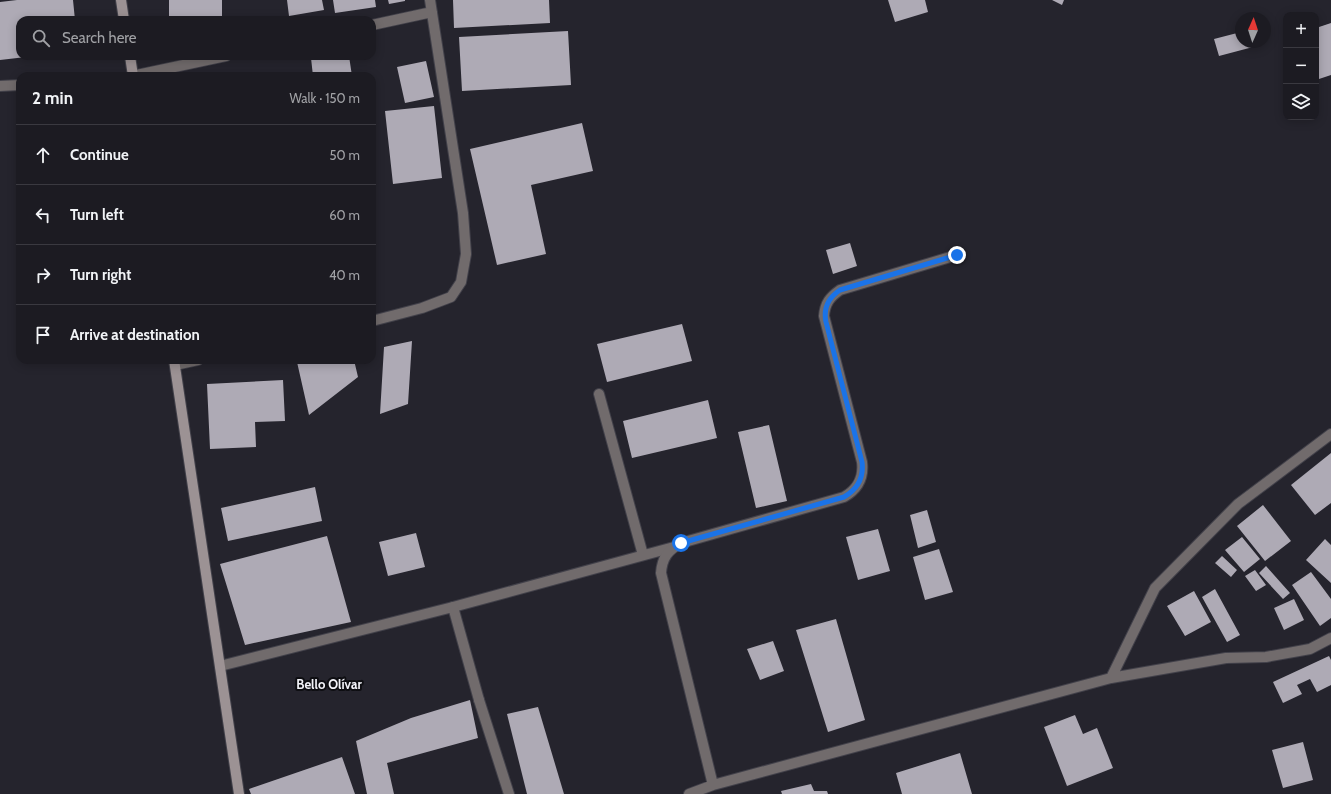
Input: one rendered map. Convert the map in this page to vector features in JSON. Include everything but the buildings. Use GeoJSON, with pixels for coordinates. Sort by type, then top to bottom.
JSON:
{"type":"FeatureCollection","features":[{"type":"Feature","properties":{"kind":"street"},"geometry":{"type":"LineString","coordinates":[[121,0],[123,16]]}},
{"type":"Feature","properties":{"kind":"street"},"geometry":{"type":"LineString","coordinates":[[376,320],[422,308],[450,297],[461,282],[466,254],[463,213],[430,0]]}},
{"type":"Feature","properties":{"kind":"street"},"geometry":{"type":"LineString","coordinates":[[376,24],[432,12]]}},
{"type":"Feature","properties":{"kind":"street"},"geometry":{"type":"LineString","coordinates":[[131,60],[132,72]]}},
{"type":"Feature","properties":{"kind":"street"},"geometry":{"type":"LineString","coordinates":[[152,72],[207,60]]}},
{"type":"Feature","properties":{"kind":"street"},"geometry":{"type":"LineString","coordinates":[[0,86],[16,85]]}},
{"type":"Feature","properties":{"kind":"street"},"geometry":{"type":"LineString","coordinates":[[220,666],[453,607],[674,547],[844,497],[855,489],[862,476],[862,462],[824,316],[827,302],[832,295],[840,290],[957,255]]}},
{"type":"Feature","properties":{"kind":"street"},"geometry":{"type":"LineString","coordinates":[[174,364],[239,794]]}},
{"type":"Feature","properties":{"kind":"street"},"geometry":{"type":"LineString","coordinates":[[599,394],[643,555]]}},
{"type":"Feature","properties":{"kind":"street"},"geometry":{"type":"LineString","coordinates":[[1111,678],[1154,588],[1238,504],[1331,434]]}},
{"type":"Feature","properties":{"kind":"street"},"geometry":{"type":"LineString","coordinates":[[674,547],[664,558],[661,573],[713,785]]}},
{"type":"Feature","properties":{"kind":"street"},"geometry":{"type":"LineString","coordinates":[[453,607],[479,700],[509,794]]}},
{"type":"Feature","properties":{"kind":"street"},"geometry":{"type":"LineString","coordinates":[[694,793],[713,785],[1111,678],[1226,658],[1266,657],[1310,649],[1331,638]]}},
{"type":"Feature","properties":{"kind":"district","name":"Bello Olívar"},"geometry":{"type":"Point","coordinates":[329,684]}},
{"type":"Feature","properties":{"kind":"route"},"geometry":{"type":"LineString","coordinates":[[681,543],[844,497],[855,489],[862,476],[862,462],[824,316],[827,302],[832,295],[840,290],[957,255]]}}]}
